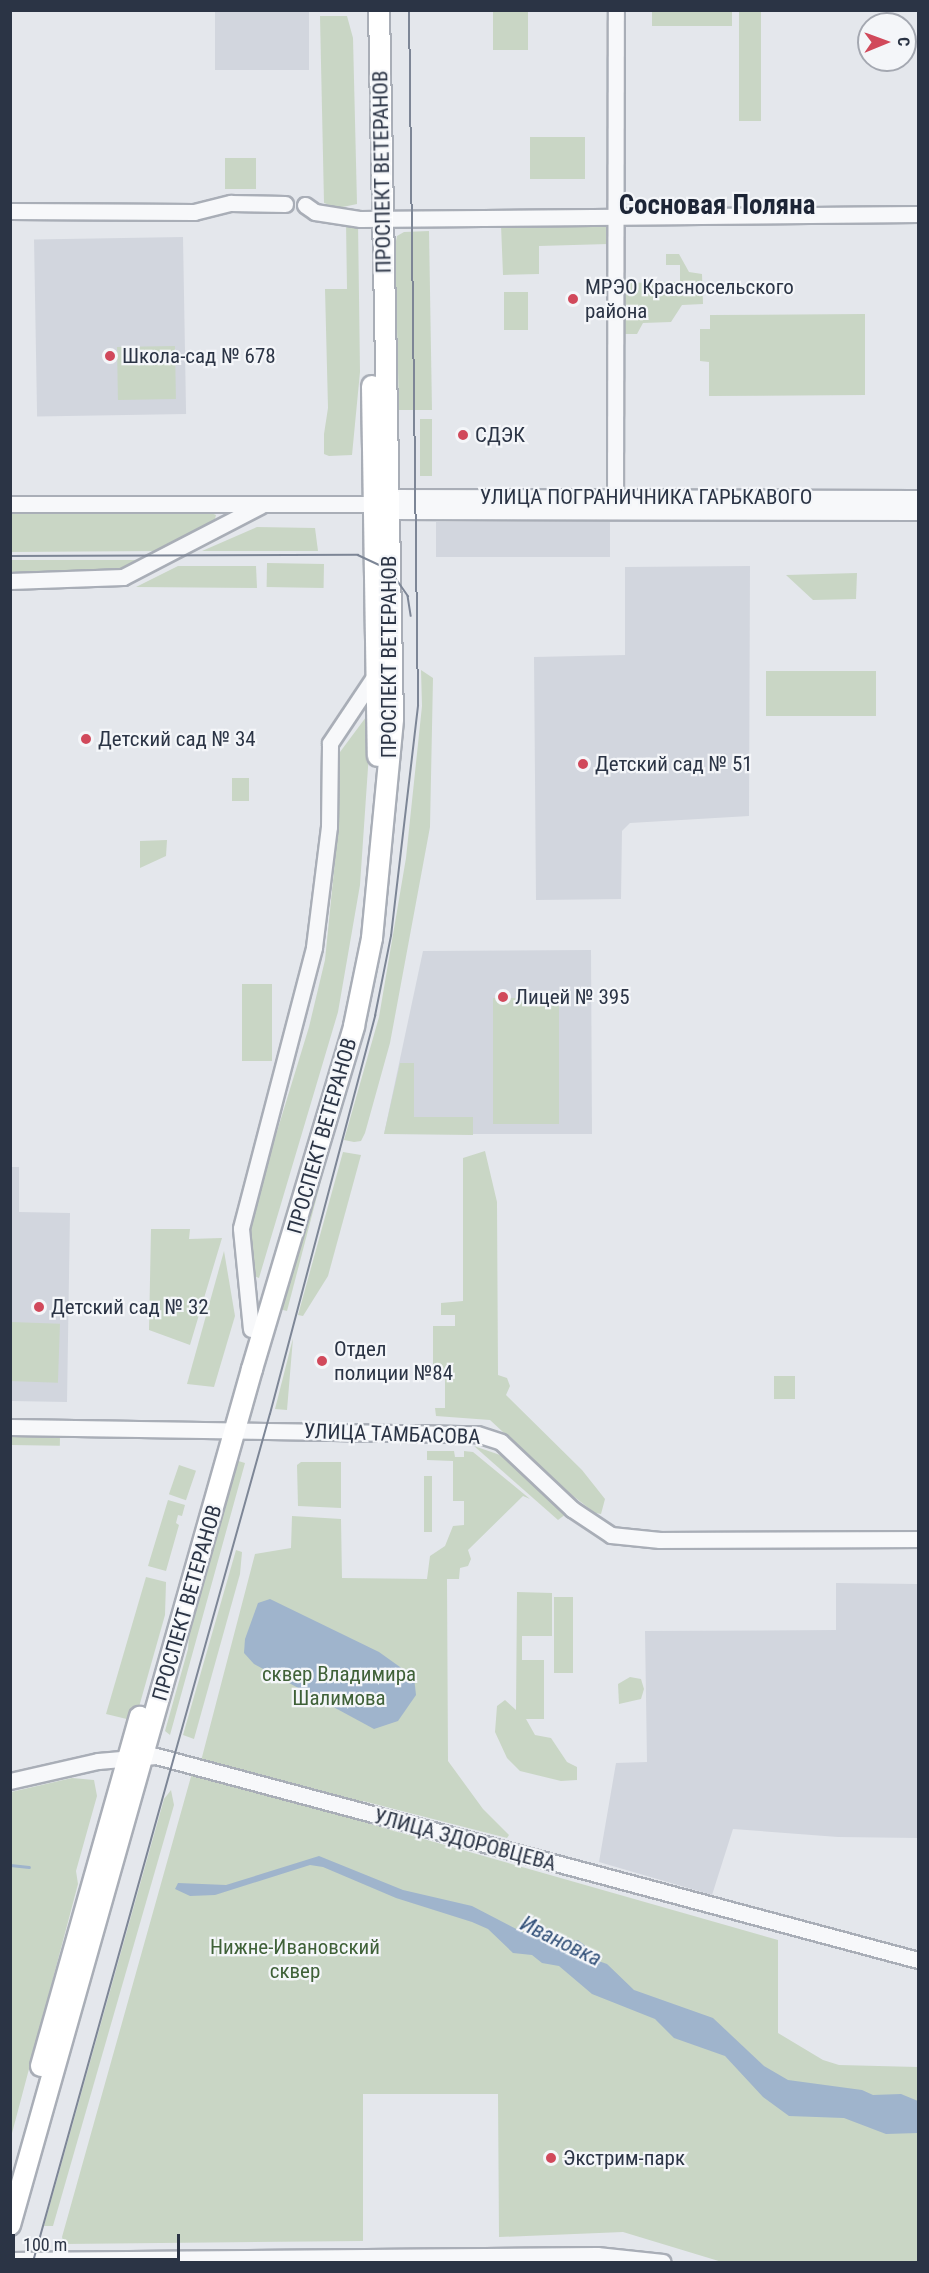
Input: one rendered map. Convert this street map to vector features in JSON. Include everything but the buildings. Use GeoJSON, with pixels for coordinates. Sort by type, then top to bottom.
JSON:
{"type":"FeatureCollection","features":[{"type":"Feature","properties":{"kind":"main road","name":"ПРОСПЕКТ ВЕТЕРАНОВ"},"geometry":{"type":"LineString","coordinates":[[10,2179],[136,1757],[230,1429],[354,1026],[372,938],[393,719],[376,219],[365,10]]}},
{"type":"Feature","properties":{"kind":"main road","name":"ПРОСПЕКТ ВЕТЕРАНОВ"},"geometry":{"type":"LineString","coordinates":[[376,219],[379,10]]}},
{"type":"Feature","properties":{"kind":"main road","name":"ПРОСПЕКТ ВЕТЕРАНОВ"},"geometry":{"type":"LineString","coordinates":[[230,1429],[251,1329],[348,993],[373,824],[379,749],[378,671],[384,504]]}},
{"type":"Feature","properties":{"kind":"main road","name":"ПРОСПЕКТ ВЕТЕРАНОВ"},"geometry":{"type":"LineString","coordinates":[[10,2225],[136,1757]]}},
{"type":"Feature","properties":{"kind":"street"},"geometry":{"type":"LineString","coordinates":[[615,10],[617,192],[613,217],[615,504]]}},
{"type":"Feature","properties":{"kind":"street"},"geometry":{"type":"LineString","coordinates":[[10,211],[194,212],[231,202],[285,204]]}},
{"type":"Feature","properties":{"kind":"street"},"geometry":{"type":"LineString","coordinates":[[305,205],[315,212],[336,218],[376,219],[918,214]]}},
{"type":"Feature","properties":{"kind":"street","name":"УЛИЦА ПОГРАНИЧНИКА ГАРЬКАВОГО"},"geometry":{"type":"LineString","coordinates":[[10,504],[615,504],[918,498]]}},
{"type":"Feature","properties":{"kind":"street","name":"УЛИЦА ПОГРАНИЧНИКА ГАРЬКАВОГО"},"geometry":{"type":"LineString","coordinates":[[615,504],[918,512]]}},
{"type":"Feature","properties":{"kind":"street"},"geometry":{"type":"LineString","coordinates":[[10,581],[123,577],[264,505]]}},
{"type":"Feature","properties":{"kind":"street"},"geometry":{"type":"LineString","coordinates":[[251,1329],[241,1228],[314,947],[329,827],[330,743],[378,671]]}},
{"type":"Feature","properties":{"kind":"street","name":"УЛИЦА ТАМБАСОВА"},"geometry":{"type":"LineString","coordinates":[[10,1427],[230,1429],[489,1437],[513,1451],[595,1527],[634,1539],[918,1539]]}},
{"type":"Feature","properties":{"kind":"street","name":"УЛИЦА ЗДОРОВЦЕВА"},"geometry":{"type":"LineString","coordinates":[[10,1781],[136,1757],[165,1758],[918,1960]]}},
{"type":"Feature","properties":{"kind":"street"},"geometry":{"type":"LineString","coordinates":[[10,2260],[492,2259],[625,2255],[663,2262]]}},
{"type":"Feature","properties":{"kind":"shaded area"},"geometry":{"type":"Polygon","coordinates":[[[215,11],[309,11],[309,70],[215,70],[215,11]]]}},
{"type":"Feature","properties":{"kind":"shaded area","name":"Школа-сад № 678"},"geometry":{"type":"Polygon","coordinates":[[[183,237],[186,414],[37,417],[34,240],[183,237]]]}},
{"type":"Feature","properties":{"kind":"shaded area"},"geometry":{"type":"Polygon","coordinates":[[[436,522],[610,522],[610,557],[436,557],[436,522]]]}},
{"type":"Feature","properties":{"kind":"shaded area"},"geometry":{"type":"Polygon","coordinates":[[[750,566],[749,816],[630,823],[622,831],[621,899],[536,900],[534,657],[625,655],[625,567],[750,566]]]}},
{"type":"Feature","properties":{"kind":"shaded area","name":"Лицей № 395"},"geometry":{"type":"Polygon","coordinates":[[[591,950],[592,1134],[384,1134],[423,951],[591,950]]]}},
{"type":"Feature","properties":{"kind":"shaded area","name":"Детский сад № 32"},"geometry":{"type":"Polygon","coordinates":[[[10,1167],[19,1167],[19,1212],[70,1213],[67,1402],[11,1401],[10,1167]]]}},
{"type":"Feature","properties":{"kind":"shaded area"},"geometry":{"type":"Polygon","coordinates":[[[836,1583],[918,1584],[918,1838],[838,1837],[733,1829],[712,1895],[599,1862],[616,1763],[647,1762],[645,1631],[836,1630],[836,1583]]]}},
{"type":"Feature","properties":{"kind":"green space"},"geometry":{"type":"Polygon","coordinates":[[[493,11],[528,11],[528,50],[493,50],[493,11]]]}},
{"type":"Feature","properties":{"kind":"green space"},"geometry":{"type":"Polygon","coordinates":[[[652,11],[732,11],[732,26],[652,26],[652,11]]]}},
{"type":"Feature","properties":{"kind":"green space"},"geometry":{"type":"Polygon","coordinates":[[[739,11],[761,11],[761,121],[739,121],[739,11]]]}},
{"type":"Feature","properties":{"kind":"green space"},"geometry":{"type":"Polygon","coordinates":[[[320,16],[347,16],[353,38],[357,204],[338,208],[324,203],[320,16]]]}},
{"type":"Feature","properties":{"kind":"green space"},"geometry":{"type":"Polygon","coordinates":[[[530,137],[585,137],[585,179],[530,179],[530,137]]]}},
{"type":"Feature","properties":{"kind":"green space"},"geometry":{"type":"Polygon","coordinates":[[[225,158],[256,158],[256,189],[225,189],[225,158]]]}},
{"type":"Feature","properties":{"kind":"green space"},"geometry":{"type":"Polygon","coordinates":[[[346,221],[358,221],[360,372],[352,455],[329,456],[324,454],[328,408],[325,289],[347,289],[346,221]]]}},
{"type":"Feature","properties":{"kind":"green space"},"geometry":{"type":"Polygon","coordinates":[[[604,223],[608,226],[608,244],[539,246],[539,274],[503,275],[501,225],[604,223]]]}},
{"type":"Feature","properties":{"kind":"green space"},"geometry":{"type":"Polygon","coordinates":[[[429,231],[432,410],[399,410],[395,246],[397,236],[404,232],[429,231]]]}},
{"type":"Feature","properties":{"kind":"green space"},"geometry":{"type":"Polygon","coordinates":[[[666,254],[679,254],[689,272],[702,274],[703,304],[682,305],[671,322],[643,323],[637,334],[623,334],[623,283],[680,282],[680,265],[666,265],[666,254]]]}},
{"type":"Feature","properties":{"kind":"green space"},"geometry":{"type":"Polygon","coordinates":[[[504,292],[528,292],[528,330],[504,330],[504,292]]]}},
{"type":"Feature","properties":{"kind":"green space"},"geometry":{"type":"Polygon","coordinates":[[[865,314],[865,395],[709,396],[709,362],[700,361],[700,329],[710,329],[710,315],[865,314]]]}},
{"type":"Feature","properties":{"kind":"green space"},"geometry":{"type":"Polygon","coordinates":[[[175,346],[176,399],[118,400],[117,347],[175,346]]]}},
{"type":"Feature","properties":{"kind":"green space"},"geometry":{"type":"Polygon","coordinates":[[[420,419],[432,419],[432,476],[420,476],[420,419]]]}},
{"type":"Feature","properties":{"kind":"green space"},"geometry":{"type":"Polygon","coordinates":[[[209,512],[216,515],[214,523],[158,551],[11,552],[10,514],[209,512]]]}},
{"type":"Feature","properties":{"kind":"green space"},"geometry":{"type":"Polygon","coordinates":[[[257,527],[315,528],[318,551],[202,551],[257,527]]]}},
{"type":"Feature","properties":{"kind":"green space"},"geometry":{"type":"Polygon","coordinates":[[[11,560],[140,560],[124,569],[95,573],[11,573],[11,560]]]}},
{"type":"Feature","properties":{"kind":"green space"},"geometry":{"type":"Polygon","coordinates":[[[267,563],[324,564],[324,588],[267,587],[267,563]]]}},
{"type":"Feature","properties":{"kind":"green space"},"geometry":{"type":"Polygon","coordinates":[[[178,566],[256,566],[257,588],[136,587],[178,566]]]}},
{"type":"Feature","properties":{"kind":"green space"},"geometry":{"type":"Polygon","coordinates":[[[857,573],[856,599],[813,600],[786,575],[857,573]]]}},
{"type":"Feature","properties":{"kind":"green space"},"geometry":{"type":"Polygon","coordinates":[[[421,670],[433,678],[430,827],[390,1043],[365,1133],[361,1141],[354,1142],[344,1140],[379,1017],[406,858],[422,706],[421,670]]]}},
{"type":"Feature","properties":{"kind":"green space"},"geometry":{"type":"Polygon","coordinates":[[[766,671],[876,671],[876,716],[766,716],[766,671]]]}},
{"type":"Feature","properties":{"kind":"green space"},"geometry":{"type":"Polygon","coordinates":[[[372,709],[360,885],[338,1012],[259,1278],[249,1274],[248,1226],[309,1027],[325,960],[338,831],[340,752],[372,709]]]}},
{"type":"Feature","properties":{"kind":"green space"},"geometry":{"type":"Polygon","coordinates":[[[232,778],[249,778],[249,801],[232,801],[232,778]]]}},
{"type":"Feature","properties":{"kind":"green space"},"geometry":{"type":"Polygon","coordinates":[[[167,840],[166,856],[140,868],[140,841],[167,840]]]}},
{"type":"Feature","properties":{"kind":"green space"},"geometry":{"type":"Polygon","coordinates":[[[242,984],[272,984],[272,1061],[242,1061],[242,984]]]}},
{"type":"Feature","properties":{"kind":"green space"},"geometry":{"type":"Polygon","coordinates":[[[493,998],[559,998],[559,1124],[493,1124],[493,998]]]}},
{"type":"Feature","properties":{"kind":"green space"},"geometry":{"type":"Polygon","coordinates":[[[400,1063],[414,1063],[414,1117],[473,1117],[473,1135],[384,1134],[400,1063]]]}},
{"type":"Feature","properties":{"kind":"green space"},"geometry":{"type":"Polygon","coordinates":[[[327,1150],[329,1150],[287,1311],[283,1310],[283,1295],[327,1150]]]}},
{"type":"Feature","properties":{"kind":"green space"},"geometry":{"type":"Polygon","coordinates":[[[485,1151],[497,1202],[498,1375],[507,1378],[510,1386],[506,1395],[582,1470],[605,1499],[601,1514],[595,1513],[568,1492],[490,1420],[436,1416],[435,1408],[445,1408],[445,1379],[433,1379],[433,1326],[455,1326],[455,1315],[441,1315],[441,1303],[463,1301],[463,1158],[485,1151]]]}},
{"type":"Feature","properties":{"kind":"green space"},"geometry":{"type":"Polygon","coordinates":[[[343,1152],[361,1155],[328,1276],[303,1316],[298,1315],[343,1152]]]}},
{"type":"Feature","properties":{"kind":"green space"},"geometry":{"type":"Polygon","coordinates":[[[151,1229],[190,1229],[189,1239],[222,1238],[190,1345],[149,1330],[151,1229]]]}},
{"type":"Feature","properties":{"kind":"green space"},"geometry":{"type":"Polygon","coordinates":[[[224,1251],[235,1316],[214,1387],[187,1384],[224,1251]]]}},
{"type":"Feature","properties":{"kind":"green space"},"geometry":{"type":"Polygon","coordinates":[[[11,1322],[60,1324],[58,1383],[10,1381],[11,1322]]]}},
{"type":"Feature","properties":{"kind":"green space"},"geometry":{"type":"Polygon","coordinates":[[[293,1338],[287,1410],[275,1409],[293,1338]]]}},
{"type":"Feature","properties":{"kind":"green space"},"geometry":{"type":"Polygon","coordinates":[[[774,1376],[795,1376],[795,1399],[774,1399],[774,1376]]]}},
{"type":"Feature","properties":{"kind":"green space"},"geometry":{"type":"Polygon","coordinates":[[[11,1436],[60,1437],[60,1446],[11,1445],[11,1436]]]}},
{"type":"Feature","properties":{"kind":"green space"},"geometry":{"type":"Polygon","coordinates":[[[474,1446],[503,1456],[566,1514],[558,1520],[474,1446]]]}},
{"type":"Feature","properties":{"kind":"green space","name":"сквер Владимира Шалимова"},"geometry":{"type":"Polygon","coordinates":[[[427,1451],[454,1451],[455,1457],[464,1457],[464,1451],[473,1452],[530,1499],[523,1496],[468,1550],[471,1559],[468,1566],[460,1568],[459,1579],[447,1579],[448,1761],[483,1809],[509,1835],[507,1838],[363,1801],[361,1805],[201,1761],[255,1554],[291,1548],[292,1516],[341,1519],[342,1578],[427,1579],[430,1556],[445,1546],[453,1526],[464,1525],[464,1501],[453,1501],[453,1461],[427,1460],[427,1451]]]}},
{"type":"Feature","properties":{"kind":"green space"},"geometry":{"type":"Polygon","coordinates":[[[235,1460],[245,1463],[170,1735],[165,1731],[188,1649],[190,1624],[235,1460]]]}},
{"type":"Feature","properties":{"kind":"green space"},"geometry":{"type":"Polygon","coordinates":[[[301,1462],[341,1462],[341,1508],[298,1506],[297,1465],[301,1462]]]}},
{"type":"Feature","properties":{"kind":"green space"},"geometry":{"type":"Polygon","coordinates":[[[179,1465],[196,1471],[186,1500],[169,1494],[179,1465]]]}},
{"type":"Feature","properties":{"kind":"green space"},"geometry":{"type":"Polygon","coordinates":[[[424,1476],[432,1476],[432,1532],[424,1532],[424,1476]]]}},
{"type":"Feature","properties":{"kind":"green space"},"geometry":{"type":"Polygon","coordinates":[[[168,1500],[185,1505],[182,1516],[178,1515],[176,1523],[179,1525],[166,1571],[148,1566],[168,1500]]]}},
{"type":"Feature","properties":{"kind":"green space"},"geometry":{"type":"Polygon","coordinates":[[[236,1550],[242,1552],[240,1574],[194,1739],[183,1735],[236,1550]]]}},
{"type":"Feature","properties":{"kind":"green space"},"geometry":{"type":"Polygon","coordinates":[[[146,1577],[166,1582],[165,1615],[135,1721],[106,1714],[146,1577]]]}},
{"type":"Feature","properties":{"kind":"green space"},"geometry":{"type":"Polygon","coordinates":[[[517,1592],[552,1593],[552,1636],[522,1636],[522,1660],[544,1660],[544,1719],[526,1719],[535,1735],[551,1738],[567,1762],[577,1767],[577,1780],[561,1781],[520,1771],[507,1758],[495,1732],[497,1706],[505,1700],[516,1710],[517,1592]]]}},
{"type":"Feature","properties":{"kind":"green space"},"geometry":{"type":"Polygon","coordinates":[[[554,1597],[573,1597],[573,1673],[554,1673],[554,1597]]]}},
{"type":"Feature","properties":{"kind":"green space"},"geometry":{"type":"Polygon","coordinates":[[[630,1677],[641,1679],[644,1689],[641,1699],[619,1704],[618,1684],[630,1677]]]}},
{"type":"Feature","properties":{"kind":"green space","name":"Нижне-Ивановский сквер"},"geometry":{"type":"Polygon","coordinates":[[[192,1773],[778,1940],[778,2033],[823,2060],[839,2065],[918,2067],[918,2262],[722,2262],[623,2232],[499,2237],[498,2094],[363,2094],[363,2241],[64,2244],[62,2237],[192,1773]]]}},
{"type":"Feature","properties":{"kind":"green space"},"geometry":{"type":"Polygon","coordinates":[[[72,1778],[94,1780],[97,1796],[76,1871],[78,1884],[11,2137],[11,1792],[72,1778]]]}},
{"type":"Feature","properties":{"kind":"green space"},"geometry":{"type":"Polygon","coordinates":[[[171,1790],[174,1805],[53,2226],[44,2226],[164,1799],[171,1790]]]}},
{"type":"Feature","properties":{"kind":"water"},"geometry":{"type":"Polygon","coordinates":[[[270,1599],[379,1652],[414,1677],[416,1695],[398,1721],[374,1729],[254,1664],[244,1653],[245,1639],[258,1603],[270,1599]]]}},
{"type":"Feature","properties":{"kind":"water","name":"Ивановка"},"geometry":{"type":"Polygon","coordinates":[[[319,1856],[403,1890],[472,1906],[522,1932],[559,1943],[578,1940],[588,1948],[590,1958],[607,1964],[634,1990],[713,2018],[764,2066],[788,2080],[862,2090],[873,2095],[901,2094],[918,2101],[918,2133],[886,2134],[844,2118],[789,2116],[763,2097],[725,2056],[674,2038],[655,2019],[592,1994],[559,1966],[542,1963],[532,1955],[513,1953],[488,1929],[472,1922],[396,1898],[323,1867],[310,1865],[215,1895],[190,1896],[175,1889],[178,1883],[226,1885],[319,1856]]]}},
{"type":"Feature","properties":{"kind":"waterway","name":"Ивановка"},"geometry":{"type":"LineString","coordinates":[[10,1865],[29,1867]]}},
{"type":"Feature","properties":{"kind":"tram line"},"geometry":{"type":"LineString","coordinates":[[33,2262],[270,1414],[375,1016],[391,936],[418,706],[409,10]]}},
{"type":"Feature","properties":{"kind":"tram line"},"geometry":{"type":"LineString","coordinates":[[10,556],[358,555],[390,570],[408,596],[411,616]]}},
{"type":"Feature","properties":{"kind":"place","name":"МРЭО Красносельского района"},"geometry":{"type":"Point","coordinates":[573,299]}},
{"type":"Feature","properties":{"kind":"place","name":"Школа-сад № 678"},"geometry":{"type":"Point","coordinates":[110,356]}},
{"type":"Feature","properties":{"kind":"place","name":"СДЭК"},"geometry":{"type":"Point","coordinates":[463,435]}},
{"type":"Feature","properties":{"kind":"place","name":"Детский сад № 34"},"geometry":{"type":"Point","coordinates":[86,739]}},
{"type":"Feature","properties":{"kind":"place","name":"Детский сад № 51"},"geometry":{"type":"Point","coordinates":[583,764]}},
{"type":"Feature","properties":{"kind":"place","name":"Лицей № 395"},"geometry":{"type":"Point","coordinates":[503,997]}},
{"type":"Feature","properties":{"kind":"place","name":"Детский сад № 32"},"geometry":{"type":"Point","coordinates":[39,1307]}},
{"type":"Feature","properties":{"kind":"place","name":"Отдел полиции №84"},"geometry":{"type":"Point","coordinates":[322,1361]}},
{"type":"Feature","properties":{"kind":"place","name":"Экстрим-парк"},"geometry":{"type":"Point","coordinates":[551,2158]}},
{"type":"Feature","properties":{"kind":"district","name":"Сосновая Поляна"},"geometry":{"type":"Point","coordinates":[717,206]}}]}
